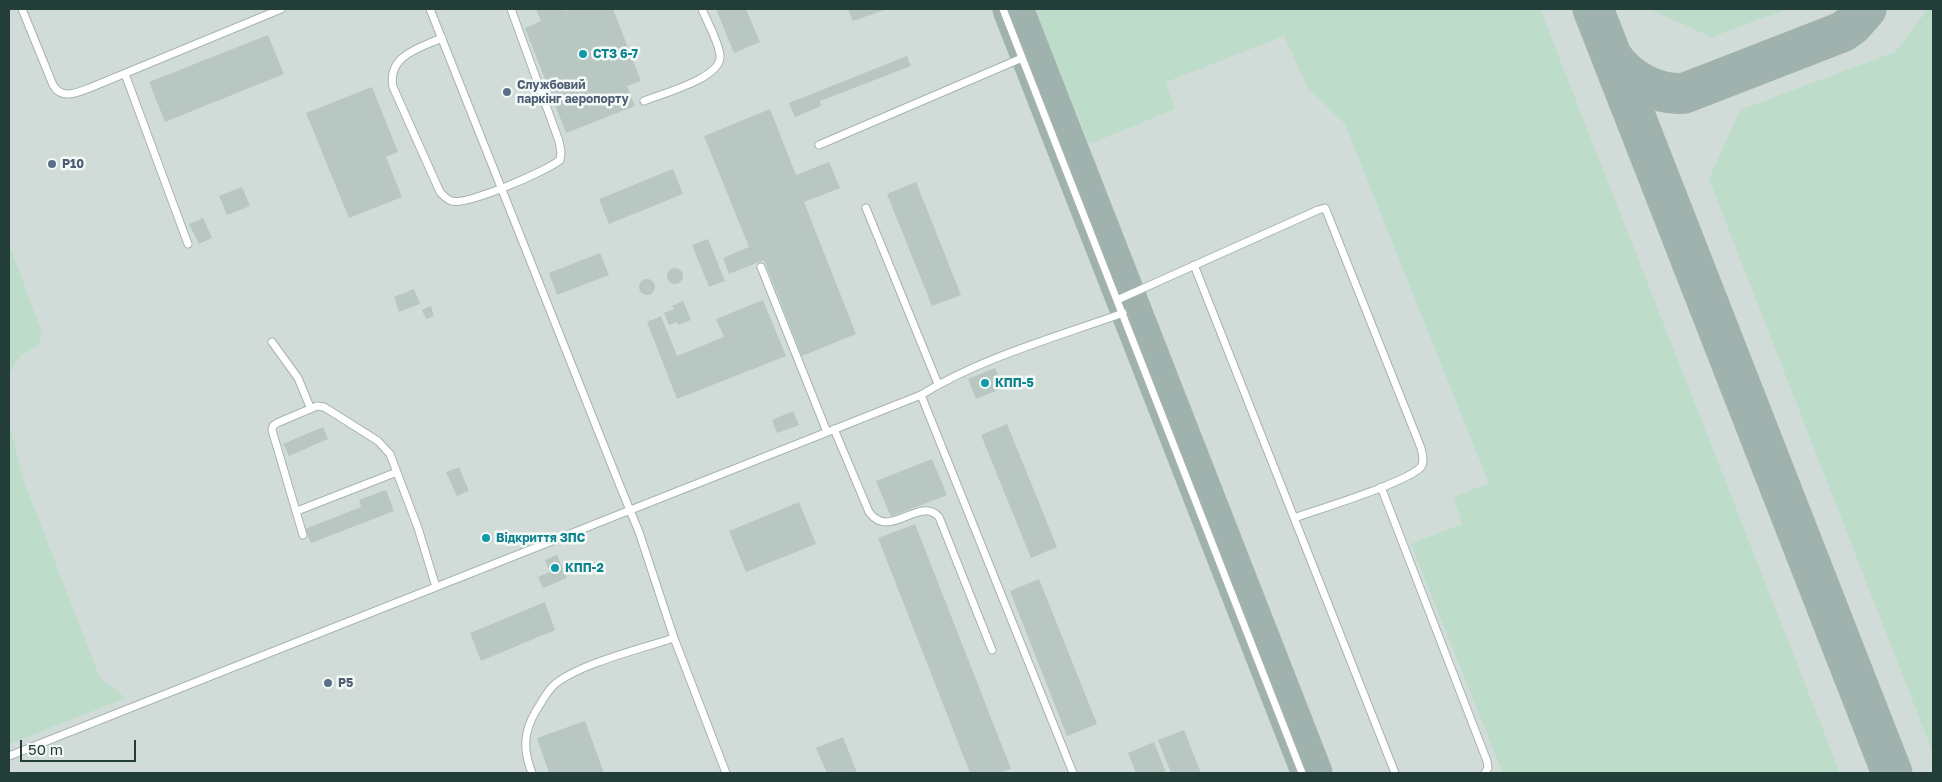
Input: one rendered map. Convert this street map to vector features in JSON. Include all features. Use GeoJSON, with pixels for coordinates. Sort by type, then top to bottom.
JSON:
{"type":"FeatureCollection","features":[{"type":"Feature","properties":{"kind":"lane"},"geometry":{"type":"LineString","coordinates":[[22,9],[56,91],[61,94],[70,94],[125,74],[281,9]]}},
{"type":"Feature","properties":{"kind":"lane"},"geometry":{"type":"LineString","coordinates":[[430,9],[639,532],[674,638],[726,773]]}},
{"type":"Feature","properties":{"kind":"lane"},"geometry":{"type":"LineString","coordinates":[[442,38],[396,63],[392,71],[393,86],[440,192],[444,197],[459,202],[526,178],[560,160],[559,141],[511,9]]}},
{"type":"Feature","properties":{"kind":"lane"},"geometry":{"type":"LineString","coordinates":[[644,101],[705,76],[712,72],[719,63],[719,52],[702,9]]}},
{"type":"Feature","properties":{"kind":"lane"},"geometry":{"type":"LineString","coordinates":[[1003,9],[1302,773]]}},
{"type":"Feature","properties":{"kind":"lane"},"geometry":{"type":"LineString","coordinates":[[819,145],[1022,58]]}},
{"type":"Feature","properties":{"kind":"lane"},"geometry":{"type":"LineString","coordinates":[[125,74],[188,244]]}},
{"type":"Feature","properties":{"kind":"lane"},"geometry":{"type":"LineString","coordinates":[[866,208],[938,384]]}},
{"type":"Feature","properties":{"kind":"lane"},"geometry":{"type":"LineString","coordinates":[[1117,300],[1325,208],[1424,462],[1421,467],[1411,474],[1381,487],[1294,518]]}},
{"type":"Feature","properties":{"kind":"lane"},"geometry":{"type":"LineString","coordinates":[[1194,265],[1395,773]]}},
{"type":"Feature","properties":{"kind":"lane"},"geometry":{"type":"LineString","coordinates":[[761,268],[827,432]]}},
{"type":"Feature","properties":{"kind":"lane"},"geometry":{"type":"LineString","coordinates":[[9,756],[827,432],[921,394],[938,384],[991,360],[1123,313]]}},
{"type":"Feature","properties":{"kind":"lane"},"geometry":{"type":"LineString","coordinates":[[272,342],[298,378],[310,407]]}},
{"type":"Feature","properties":{"kind":"lane"},"geometry":{"type":"LineString","coordinates":[[921,394],[1070,772]]}},
{"type":"Feature","properties":{"kind":"lane"},"geometry":{"type":"LineString","coordinates":[[303,535],[272,430],[273,426],[310,407],[317,406],[324,407],[378,441],[390,454],[418,528],[436,587]]}},
{"type":"Feature","properties":{"kind":"lane"},"geometry":{"type":"LineString","coordinates":[[834,429],[869,512],[875,518],[888,522],[926,510],[934,512],[939,517],[992,650]]}},
{"type":"Feature","properties":{"kind":"lane"},"geometry":{"type":"LineString","coordinates":[[297,510],[397,472]]}},
{"type":"Feature","properties":{"kind":"lane"},"geometry":{"type":"LineString","coordinates":[[1381,487],[1487,761],[1488,768],[1485,773]]}},
{"type":"Feature","properties":{"kind":"lane"},"geometry":{"type":"LineString","coordinates":[[532,773],[526,758],[524,744],[532,717],[553,686],[564,678],[587,667],[674,638]]}},
{"type":"Feature","properties":{"kind":"shaded area"},"geometry":{"type":"Polygon","coordinates":[[[9,9],[1933,9],[1933,773],[9,773],[9,9]]]}},
{"type":"Feature","properties":{"kind":"green space"},"geometry":{"type":"Polygon","coordinates":[[[1035,9],[1540,9],[1840,773],[1503,773],[1411,544],[1462,524],[1454,497],[1489,483],[1345,124],[1308,88],[1284,36],[1166,82],[1175,109],[1089,144],[1035,9]]]}},
{"type":"Feature","properties":{"kind":"green space"},"geometry":{"type":"Polygon","coordinates":[[[1648,9],[1787,9],[1712,37],[1648,9]]]}},
{"type":"Feature","properties":{"kind":"green space"},"geometry":{"type":"Polygon","coordinates":[[[1928,9],[1933,9],[1933,753],[1709,179],[1740,110],[1895,52],[1928,9]]]}},
{"type":"Feature","properties":{"kind":"green space"},"geometry":{"type":"Polygon","coordinates":[[[9,244],[42,333],[38,346],[20,356],[9,374],[9,244]]]}},
{"type":"Feature","properties":{"kind":"green space"},"geometry":{"type":"Polygon","coordinates":[[[9,423],[24,482],[100,678],[126,698],[9,744],[9,423]]]}},
{"type":"Feature","properties":{"kind":"building","name":"СТЗ 6-7"},"geometry":{"type":"Polygon","coordinates":[[[536,9],[565,9],[566,11],[572,9],[613,9],[641,81],[627,86],[635,106],[566,133],[525,28],[541,21],[536,9]]]}},
{"type":"Feature","properties":{"kind":"building"},"geometry":{"type":"Polygon","coordinates":[[[716,9],[746,9],[760,42],[734,53],[716,9]]]}},
{"type":"Feature","properties":{"kind":"building"},"geometry":{"type":"Polygon","coordinates":[[[848,9],[887,9],[853,21],[848,9]]]}},
{"type":"Feature","properties":{"kind":"building"},"geometry":{"type":"Polygon","coordinates":[[[268,35],[284,74],[165,122],[149,82],[268,35]]]}},
{"type":"Feature","properties":{"kind":"building"},"geometry":{"type":"Polygon","coordinates":[[[907,56],[911,66],[820,101],[821,106],[795,117],[789,103],[907,56]]]}},
{"type":"Feature","properties":{"kind":"building"},"geometry":{"type":"Polygon","coordinates":[[[372,87],[398,152],[386,157],[402,197],[349,218],[306,113],[372,87]]]}},
{"type":"Feature","properties":{"kind":"building"},"geometry":{"type":"Polygon","coordinates":[[[770,109],[796,175],[829,162],[840,188],[804,202],[856,334],[802,356],[764,260],[729,274],[723,258],[749,247],[704,136],[770,109]]]}},
{"type":"Feature","properties":{"kind":"building"},"geometry":{"type":"Polygon","coordinates":[[[673,169],[683,194],[609,224],[599,199],[673,169]]]}},
{"type":"Feature","properties":{"kind":"building"},"geometry":{"type":"Polygon","coordinates":[[[916,182],[961,295],[932,306],[887,194],[916,182]]]}},
{"type":"Feature","properties":{"kind":"building"},"geometry":{"type":"Polygon","coordinates":[[[242,187],[250,206],[227,215],[219,196],[242,187]]]}},
{"type":"Feature","properties":{"kind":"building"},"geometry":{"type":"Polygon","coordinates":[[[203,218],[212,238],[199,244],[189,224],[203,218]]]}},
{"type":"Feature","properties":{"kind":"building"},"geometry":{"type":"Polygon","coordinates":[[[708,239],[725,281],[709,287],[692,245],[708,239]]]}},
{"type":"Feature","properties":{"kind":"building"},"geometry":{"type":"Polygon","coordinates":[[[600,253],[609,275],[557,295],[549,273],[600,253]]]}},
{"type":"Feature","properties":{"kind":"building"},"geometry":{"type":"Polygon","coordinates":[[[672,268],[678,268],[683,273],[681,282],[672,284],[667,279],[667,273],[672,268]]]}},
{"type":"Feature","properties":{"kind":"building"},"geometry":{"type":"Polygon","coordinates":[[[644,279],[650,279],[655,284],[653,293],[644,295],[639,290],[639,284],[644,279]]]}},
{"type":"Feature","properties":{"kind":"building"},"geometry":{"type":"Polygon","coordinates":[[[414,289],[420,304],[399,312],[394,297],[414,289]]]}},
{"type":"Feature","properties":{"kind":"building"},"geometry":{"type":"Polygon","coordinates":[[[763,300],[786,356],[677,399],[647,322],[661,316],[677,356],[724,337],[716,319],[763,300]]]}},
{"type":"Feature","properties":{"kind":"building"},"geometry":{"type":"Polygon","coordinates":[[[683,301],[691,320],[678,325],[677,322],[669,325],[664,313],[674,309],[672,306],[683,301]]]}},
{"type":"Feature","properties":{"kind":"building"},"geometry":{"type":"Polygon","coordinates":[[[431,306],[434,316],[426,319],[422,310],[431,306]]]}},
{"type":"Feature","properties":{"kind":"building","name":"КПП-5"},"geometry":{"type":"Polygon","coordinates":[[[995,368],[1003,388],[976,399],[968,379],[995,368]]]}},
{"type":"Feature","properties":{"kind":"building"},"geometry":{"type":"Polygon","coordinates":[[[793,411],[799,425],[777,433],[772,420],[793,411]]]}},
{"type":"Feature","properties":{"kind":"building"},"geometry":{"type":"Polygon","coordinates":[[[1007,424],[1057,547],[1031,558],[981,435],[1007,424]]]}},
{"type":"Feature","properties":{"kind":"building"},"geometry":{"type":"Polygon","coordinates":[[[323,427],[328,439],[289,456],[283,444],[323,427]]]}},
{"type":"Feature","properties":{"kind":"building"},"geometry":{"type":"Polygon","coordinates":[[[932,459],[947,495],[891,517],[876,481],[932,459]]]}},
{"type":"Feature","properties":{"kind":"building"},"geometry":{"type":"Polygon","coordinates":[[[459,467],[469,491],[457,496],[446,472],[459,467]]]}},
{"type":"Feature","properties":{"kind":"building"},"geometry":{"type":"Polygon","coordinates":[[[386,490],[394,511],[311,543],[305,529],[361,507],[359,500],[386,490]]]}},
{"type":"Feature","properties":{"kind":"building"},"geometry":{"type":"Polygon","coordinates":[[[799,502],[816,544],[746,572],[729,531],[799,502]]]}},
{"type":"Feature","properties":{"kind":"building"},"geometry":{"type":"Polygon","coordinates":[[[915,524],[1011,769],[1000,773],[970,773],[878,538],[915,524]]]}},
{"type":"Feature","properties":{"kind":"building","name":"КПП-2"},"geometry":{"type":"Polygon","coordinates":[[[557,555],[567,578],[543,588],[538,577],[550,572],[545,560],[557,555]]]}},
{"type":"Feature","properties":{"kind":"building"},"geometry":{"type":"Polygon","coordinates":[[[1039,579],[1097,724],[1067,736],[1010,591],[1039,579]]]}},
{"type":"Feature","properties":{"kind":"building"},"geometry":{"type":"Polygon","coordinates":[[[545,602],[555,630],[481,661],[470,633],[545,602]]]}},
{"type":"Feature","properties":{"kind":"building"},"geometry":{"type":"Polygon","coordinates":[[[585,721],[604,773],[549,773],[537,738],[585,721]]]}},
{"type":"Feature","properties":{"kind":"building"},"geometry":{"type":"Polygon","coordinates":[[[1184,730],[1201,773],[1171,773],[1158,740],[1184,730]]]}},
{"type":"Feature","properties":{"kind":"building"},"geometry":{"type":"Polygon","coordinates":[[[843,737],[857,773],[827,773],[816,748],[843,737]]]}},
{"type":"Feature","properties":{"kind":"building"},"geometry":{"type":"Polygon","coordinates":[[[1154,742],[1166,773],[1136,773],[1128,753],[1154,742]]]}},
{"type":"Feature","properties":{"kind":"taxiway"},"geometry":{"type":"LineString","coordinates":[[1013,9],[1312,773]]}},
{"type":"Feature","properties":{"kind":"taxiway"},"geometry":{"type":"LineString","coordinates":[[1593,9],[1892,773]]}},
{"type":"Feature","properties":{"kind":"taxiway"},"geometry":{"type":"LineString","coordinates":[[1612,57],[1626,73],[1644,85],[1664,92],[1685,93],[1842,32],[1852,25],[1866,9]]}},
{"type":"Feature","properties":{"kind":"place","name":"СТЗ 6-7"},"geometry":{"type":"Point","coordinates":[583,54]}},
{"type":"Feature","properties":{"kind":"place","name":"Службовий паркінг аеропорту"},"geometry":{"type":"Point","coordinates":[507,92]}},
{"type":"Feature","properties":{"kind":"place","name":"P10"},"geometry":{"type":"Point","coordinates":[52,164]}},
{"type":"Feature","properties":{"kind":"place","name":"КПП-5"},"geometry":{"type":"Point","coordinates":[985,383]}},
{"type":"Feature","properties":{"kind":"place","name":"Відкриття ЗПС"},"geometry":{"type":"Point","coordinates":[486,538]}},
{"type":"Feature","properties":{"kind":"place","name":"КПП-2"},"geometry":{"type":"Point","coordinates":[555,568]}},
{"type":"Feature","properties":{"kind":"place","name":"P5"},"geometry":{"type":"Point","coordinates":[328,683]}}]}
